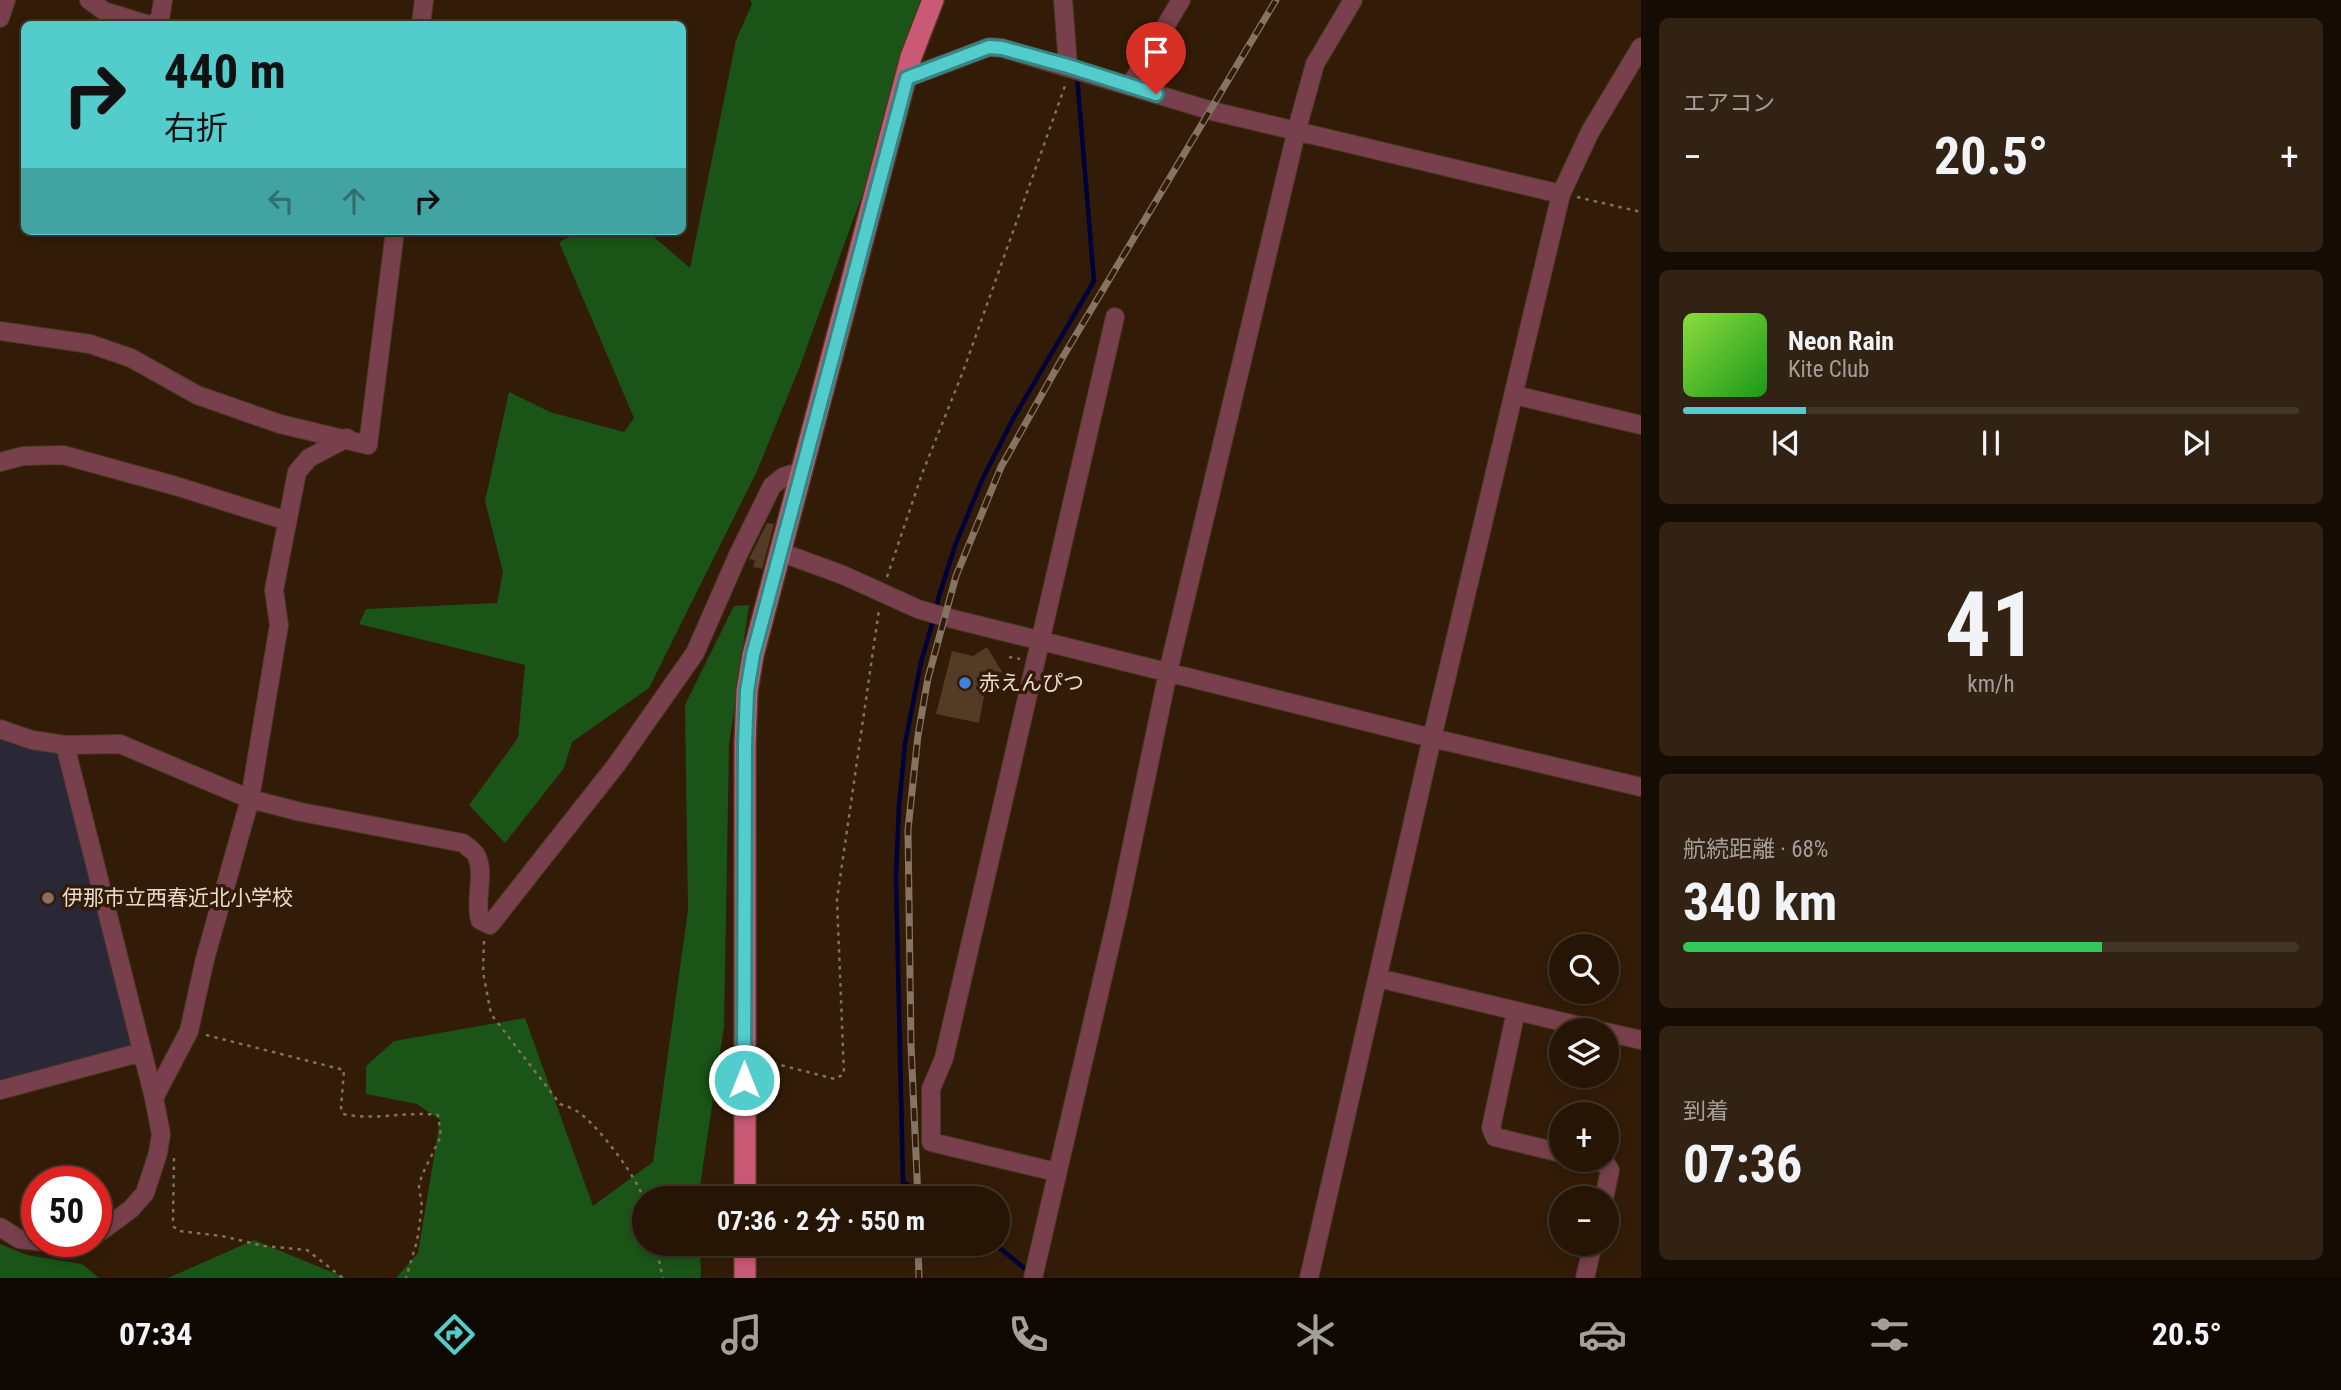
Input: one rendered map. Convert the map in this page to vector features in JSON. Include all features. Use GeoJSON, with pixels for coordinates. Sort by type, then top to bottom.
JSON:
{"type":"FeatureCollection","features":[{"type":"Feature","properties":{"kind":"main road"},"geometry":{"type":"LineString","coordinates":[[745,1186],[744,794],[747,691],[753,655],[800,475],[907,78],[924,19],[933,0]]}},
{"type":"Feature","properties":{"kind":"main road"},"geometry":{"type":"LineString","coordinates":[[745,1256],[745,1278]]}},
{"type":"Feature","properties":{"kind":"street"},"geometry":{"type":"LineString","coordinates":[[0,18],[6,0]]}},
{"type":"Feature","properties":{"kind":"street"},"geometry":{"type":"LineString","coordinates":[[89,0],[104,11],[136,21]]}},
{"type":"Feature","properties":{"kind":"street"},"geometry":{"type":"LineString","coordinates":[[157,21],[160,19],[163,0]]}},
{"type":"Feature","properties":{"kind":"street"},"geometry":{"type":"LineString","coordinates":[[421,21],[424,0]]}},
{"type":"Feature","properties":{"kind":"street"},"geometry":{"type":"LineString","coordinates":[[1063,0],[1068,66]]}},
{"type":"Feature","properties":{"kind":"street"},"geometry":{"type":"LineString","coordinates":[[1130,86],[1181,0]]}},
{"type":"Feature","properties":{"kind":"street"},"geometry":{"type":"LineString","coordinates":[[1033,1278],[1118,912],[1168,672],[1297,130],[1315,64],[1353,0]]}},
{"type":"Feature","properties":{"kind":"street"},"geometry":{"type":"LineString","coordinates":[[907,78],[989,47],[1002,48],[1211,110],[1560,194]]}},
{"type":"Feature","properties":{"kind":"street"},"geometry":{"type":"LineString","coordinates":[[1309,1278],[1560,194],[1590,132],[1641,47]]}},
{"type":"Feature","properties":{"kind":"street"},"geometry":{"type":"LineString","coordinates":[[0,331],[90,344],[131,358],[197,395],[280,424],[368,445],[394,235]]}},
{"type":"Feature","properties":{"kind":"street"},"geometry":{"type":"LineString","coordinates":[[1056,1172],[930,1142],[931,1089],[944,1058],[1115,317]]}},
{"type":"Feature","properties":{"kind":"street"},"geometry":{"type":"LineString","coordinates":[[1514,396],[1641,425]]}},
{"type":"Feature","properties":{"kind":"street"},"geometry":{"type":"LineString","coordinates":[[154,1098],[189,1031],[205,959],[250,799],[279,625],[274,590],[298,472],[309,458],[347,438]]}},
{"type":"Feature","properties":{"kind":"street"},"geometry":{"type":"LineString","coordinates":[[0,463],[23,456],[63,455],[177,486],[287,522]]}},
{"type":"Feature","properties":{"kind":"street"},"geometry":{"type":"LineString","coordinates":[[0,729],[32,740],[65,745],[120,744],[250,799],[301,812],[463,843],[476,854],[480,873],[477,908],[480,920],[490,925],[617,764],[695,653],[772,486],[783,477],[800,475]]}},
{"type":"Feature","properties":{"kind":"street"},"geometry":{"type":"LineString","coordinates":[[780,552],[843,575],[918,609],[1432,738],[1641,787]]}},
{"type":"Feature","properties":{"kind":"street"},"geometry":{"type":"LineString","coordinates":[[65,745],[161,1134],[145,1193],[131,1209],[112,1223]]}},
{"type":"Feature","properties":{"kind":"street"},"geometry":{"type":"LineString","coordinates":[[1378,978],[1549,1019]]}},
{"type":"Feature","properties":{"kind":"street"},"geometry":{"type":"LineString","coordinates":[[1516,1011],[1491,1128],[1494,1137],[1549,1150]]}},
{"type":"Feature","properties":{"kind":"street"},"geometry":{"type":"LineString","coordinates":[[1619,1035],[1641,1040]]}},
{"type":"Feature","properties":{"kind":"street"},"geometry":{"type":"LineString","coordinates":[[0,1090],[142,1052]]}},
{"type":"Feature","properties":{"kind":"street"},"geometry":{"type":"LineString","coordinates":[[0,1227],[21,1239]]}},
{"type":"Feature","properties":{"kind":"street"},"geometry":{"type":"LineString","coordinates":[[1586,1278],[1591,1256]]}},
{"type":"Feature","properties":{"kind":"path"},"geometry":{"type":"LineString","coordinates":[[1560,194],[1641,212]]}},
{"type":"Feature","properties":{"kind":"path"},"geometry":{"type":"LineString","coordinates":[[986,686],[999,689]]}},
{"type":"Feature","properties":{"kind":"path"},"geometry":{"type":"LineString","coordinates":[[485,922],[483,972],[491,1014],[560,1104],[576,1110],[589,1122],[639,1186]]}},
{"type":"Feature","properties":{"kind":"path"},"geometry":{"type":"LineString","coordinates":[[189,1031],[344,1070],[341,1108],[344,1114],[357,1117],[425,1113],[438,1115],[441,1136],[419,1186],[422,1208],[417,1241],[406,1278]]}},
{"type":"Feature","properties":{"kind":"path"},"geometry":{"type":"LineString","coordinates":[[174,1155],[173,1220],[178,1231],[222,1236],[264,1246],[307,1250],[344,1278]]}},
{"type":"Feature","properties":{"kind":"path"},"geometry":{"type":"LineString","coordinates":[[658,1256],[663,1278]]}},
{"type":"Feature","properties":{"kind":"shaded area","name":"伊那市立西春近北小学校"},"geometry":{"type":"Polygon","coordinates":[[[0,733],[59,748],[134,1048],[0,1082],[0,733]]]}},
{"type":"Feature","properties":{"kind":"green space"},"geometry":{"type":"Polygon","coordinates":[[[750,0],[933,0],[800,366],[757,471],[649,688],[572,742],[564,768],[505,843],[469,805],[518,738],[525,665],[359,624],[366,609],[497,603],[503,572],[485,501],[509,392],[550,412],[624,432],[634,418],[559,242],[573,235],[652,235],[690,268],[736,40],[752,4],[750,0]]]}},
{"type":"Feature","properties":{"kind":"green space"},"geometry":{"type":"Polygon","coordinates":[[[749,605],[729,745],[724,1026],[700,1186],[632,1186],[632,1256],[700,1256],[701,1278],[396,1278],[418,1253],[440,1120],[417,1104],[366,1094],[366,1066],[394,1041],[525,1018],[593,1206],[653,1162],[688,910],[685,705],[734,606],[749,605]]]}},
{"type":"Feature","properties":{"kind":"green space"},"geometry":{"type":"Polygon","coordinates":[[[254,1240],[346,1278],[168,1278],[254,1240]]]}},
{"type":"Feature","properties":{"kind":"green space"},"geometry":{"type":"Polygon","coordinates":[[[0,1244],[21,1253],[21,1257],[82,1264],[99,1278],[0,1278],[0,1244]]]}},
{"type":"Feature","properties":{"kind":"building"},"geometry":{"type":"Polygon","coordinates":[[[767,523],[774,524],[762,569],[753,567],[755,560],[749,559],[767,523]]]}},
{"type":"Feature","properties":{"kind":"building","name":"赤えんぴつ"},"geometry":{"type":"Polygon","coordinates":[[[987,647],[1002,672],[987,681],[979,723],[936,714],[952,651],[973,656],[987,647]]]}},
{"type":"Feature","properties":{"kind":"waterway"},"geometry":{"type":"LineString","coordinates":[[937,609],[956,543],[983,478],[1013,419],[1094,281],[1077,76]]}},
{"type":"Feature","properties":{"kind":"waterway"},"geometry":{"type":"LineString","coordinates":[[910,1186],[903,1182],[896,876],[905,744],[921,662],[933,621]]}},
{"type":"Feature","properties":{"kind":"waterway"},"geometry":{"type":"LineString","coordinates":[[1010,1256],[1029,1272]]}},
{"type":"Feature","properties":{"kind":"railway"},"geometry":{"type":"LineString","coordinates":[[917,1186],[911,1045],[908,830],[918,735],[928,678],[956,576],[1001,467],[1064,355],[1276,0]]}},
{"type":"Feature","properties":{"kind":"railway"},"geometry":{"type":"LineString","coordinates":[[918,1256],[919,1278]]}},
{"type":"Feature","properties":{"kind":"place","name":"赤えんぴつ"},"geometry":{"type":"Point","coordinates":[965,683]}},
{"type":"Feature","properties":{"kind":"place","name":"伊那市立西春近北小学校"},"geometry":{"type":"Point","coordinates":[48,898]}},
{"type":"Feature","properties":{"kind":"route"},"geometry":{"type":"LineString","coordinates":[[744,1080],[744,794],[747,691],[753,655],[907,78],[989,47],[1068,66],[1156,94]]}}]}
